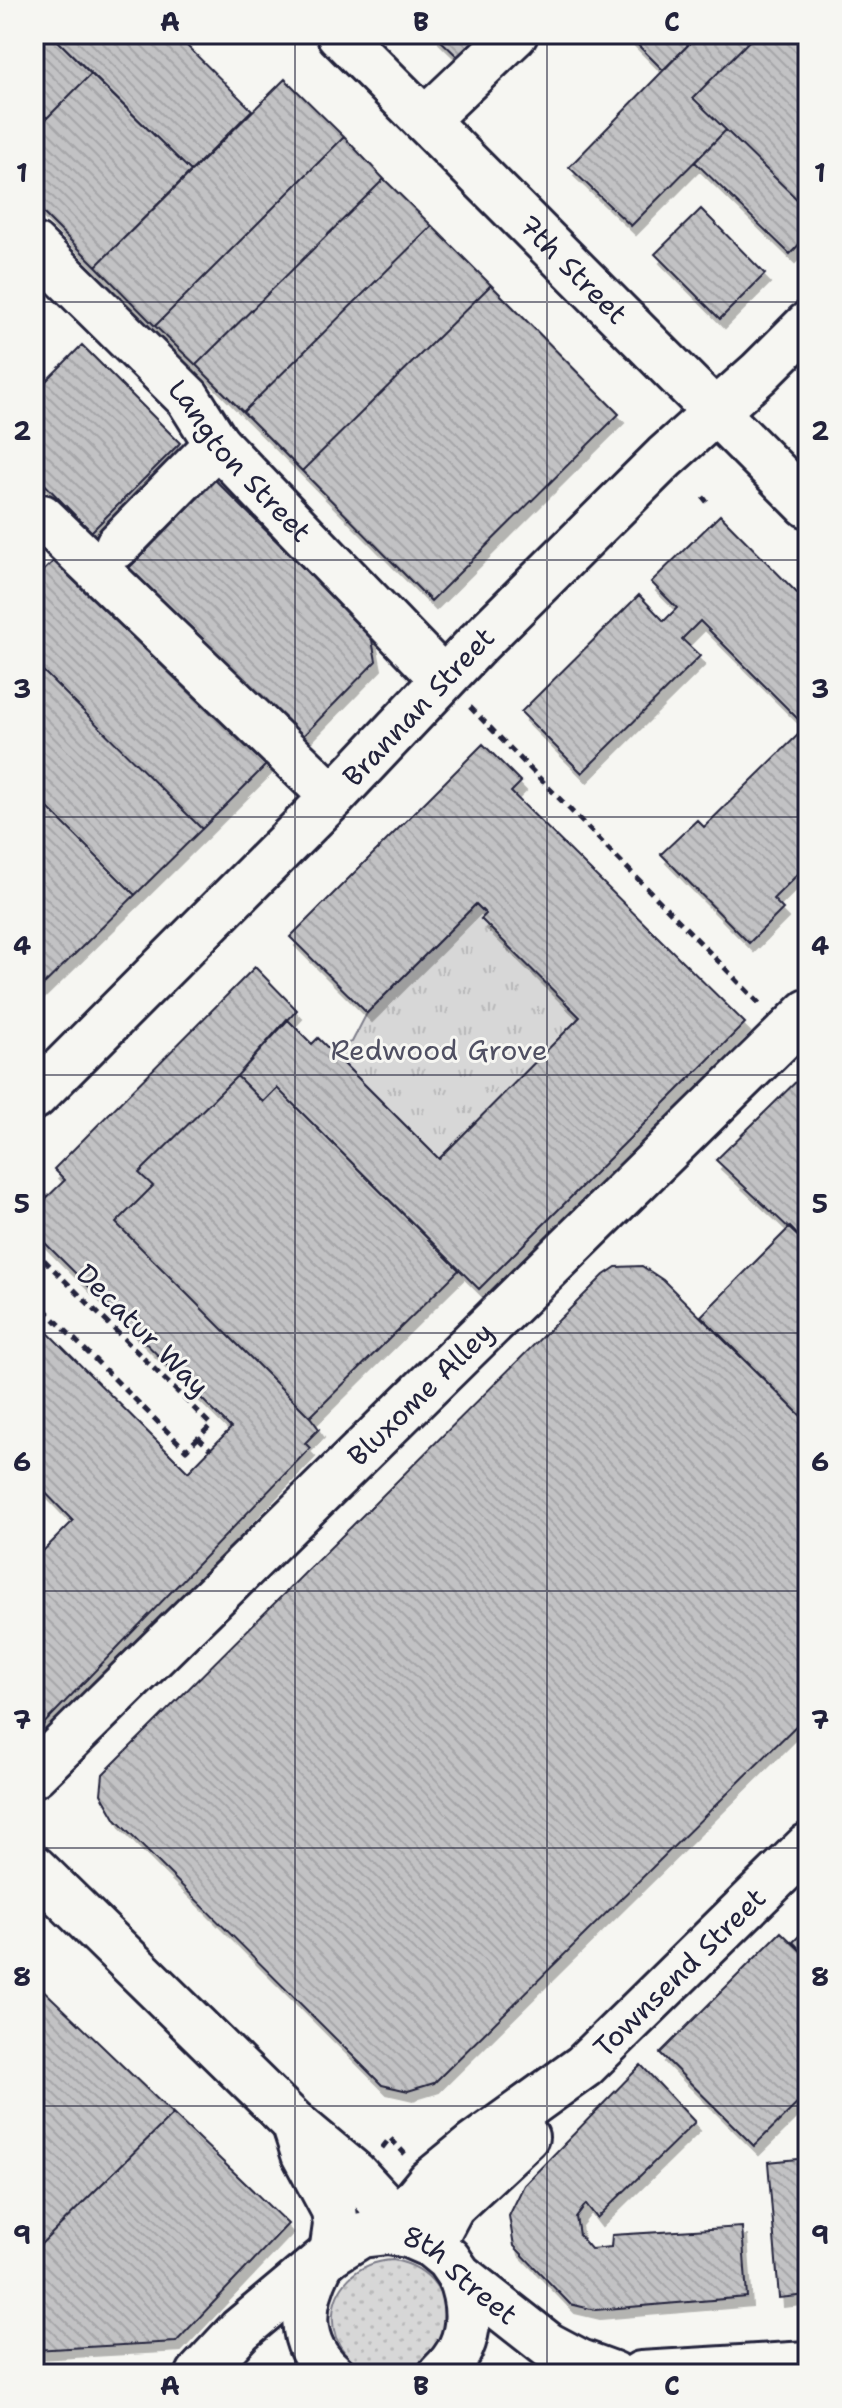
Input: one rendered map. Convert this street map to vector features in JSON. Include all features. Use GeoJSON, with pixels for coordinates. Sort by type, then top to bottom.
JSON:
{"type":"FeatureCollection","features":[{"type":"Feature","properties":{"kind":"street","name":"7th Street"},"geometry":{"type":"LineString","coordinates":[[339,34],[808,505]]}},
{"type":"Feature","properties":{"kind":"street"},"geometry":{"type":"LineString","coordinates":[[425,120],[515,34]]}},
{"type":"Feature","properties":{"kind":"street","name":"Langton Street"},"geometry":{"type":"LineString","coordinates":[[34,246],[188,398],[217,444],[443,679]]}},
{"type":"Feature","properties":{"kind":"street","name":"Brannan Street"},"geometry":{"type":"LineString","coordinates":[[34,1097],[665,457],[808,324]]}},
{"type":"Feature","properties":{"kind":"street"},"geometry":{"type":"LineString","coordinates":[[118,545],[217,444]]}},
{"type":"Feature","properties":{"kind":"street"},"geometry":{"type":"LineString","coordinates":[[34,518],[42,517],[333,797]]}},
{"type":"Feature","properties":{"kind":"street","name":"Bluxome Alley"},"geometry":{"type":"LineString","coordinates":[[34,1774],[798,1022]]}},
{"type":"Feature","properties":{"kind":"street","name":"Townsend Street"},"geometry":{"type":"LineString","coordinates":[[388,2232],[430,2181],[474,2145],[584,2066],[808,1846]]}},
{"type":"Feature","properties":{"kind":"street","name":"8th Street"},"geometry":{"type":"LineString","coordinates":[[34,1868],[294,2123],[355,2174],[380,2201],[388,2232],[408,2235],[445,2260],[548,2345],[580,2362],[613,2374]]}},
{"type":"Feature","properties":{"kind":"street","name":"Townsend Street"},"geometry":{"type":"LineString","coordinates":[[445,2260],[452,2206],[569,2097],[584,2066]]}},
{"type":"Feature","properties":{"kind":"street","name":"8th Street"},"geometry":{"type":"LineString","coordinates":[[294,2123],[304,2154],[334,2210],[336,2225],[326,2259],[309,2287],[305,2324],[316,2356],[332,2374]]}},
{"type":"Feature","properties":{"kind":"street"},"geometry":{"type":"LineString","coordinates":[[355,2174],[399,2184],[430,2181]]}},
{"type":"Feature","properties":{"kind":"street"},"geometry":{"type":"LineString","coordinates":[[199,2374],[240,2330],[326,2259],[361,2235],[388,2232]]}},
{"type":"Feature","properties":{"kind":"street"},"geometry":{"type":"LineString","coordinates":[[441,2374],[460,2350],[469,2313],[466,2293],[445,2260]]}},
{"type":"Feature","properties":{"kind":"street"},"geometry":{"type":"LineString","coordinates":[[641,2374],[799,2367]]}},
{"type":"Feature","properties":{"kind":"path"},"geometry":{"type":"LineString","coordinates":[[443,679],[798,1022]]}},
{"type":"Feature","properties":{"kind":"path","name":"Decatur Way"},"geometry":{"type":"LineString","coordinates":[[34,1250],[211,1425],[186,1450],[34,1299]]}},
{"type":"Feature","properties":{"kind":"path","name":"Decatur Way"},"geometry":{"type":"LineString","coordinates":[[198,1437],[210,1449]]}},
{"type":"Feature","properties":{"kind":"green space","name":"Redwood Grove"},"geometry":{"type":"Polygon","coordinates":[[[476,904],[486,914],[481,919],[580,1017],[439,1159],[328,1048],[352,1042],[367,1013],[476,904]]]}},
{"type":"Feature","properties":{"kind":"green space"},"geometry":{"type":"Polygon","coordinates":[[[393,2260],[419,2269],[436,2285],[444,2304],[445,2324],[439,2344],[427,2360],[409,2370],[386,2373],[362,2366],[345,2353],[335,2335],[333,2315],[337,2296],[349,2278],[368,2266],[393,2260]]]}},
{"type":"Feature","properties":{"kind":"building"},"geometry":{"type":"Polygon","coordinates":[[[42,34],[51,34],[91,74],[47,118],[34,106],[34,35],[38,39],[42,34]]]}},
{"type":"Feature","properties":{"kind":"building"},"geometry":{"type":"Polygon","coordinates":[[[51,34],[175,34],[252,110],[191,171],[51,34]]]}},
{"type":"Feature","properties":{"kind":"building"},"geometry":{"type":"Polygon","coordinates":[[[434,34],[487,34],[461,60],[434,34]]]}},
{"type":"Feature","properties":{"kind":"building"},"geometry":{"type":"Polygon","coordinates":[[[627,34],[699,34],[663,70],[627,34]]]}},
{"type":"Feature","properties":{"kind":"building"},"geometry":{"type":"Polygon","coordinates":[[[699,34],[756,34],[693,98],[726,130],[631,226],[569,167],[699,34]]]}},
{"type":"Feature","properties":{"kind":"building"},"geometry":{"type":"Polygon","coordinates":[[[756,34],[808,34],[808,210],[693,98],[756,34]]]}},
{"type":"Feature","properties":{"kind":"building"},"geometry":{"type":"Polygon","coordinates":[[[91,74],[191,171],[96,266],[34,204],[34,131],[91,74]]]}},
{"type":"Feature","properties":{"kind":"building"},"geometry":{"type":"Polygon","coordinates":[[[285,79],[344,137],[155,326],[96,266],[285,79]]]}},
{"type":"Feature","properties":{"kind":"building"},"geometry":{"type":"Polygon","coordinates":[[[726,130],[808,210],[808,235],[790,254],[695,162],[726,130]]]}},
{"type":"Feature","properties":{"kind":"building"},"geometry":{"type":"Polygon","coordinates":[[[344,137],[384,179],[196,365],[155,326],[344,137]]]}},
{"type":"Feature","properties":{"kind":"building"},"geometry":{"type":"Polygon","coordinates":[[[384,179],[432,226],[243,412],[196,365],[384,179]]]}},
{"type":"Feature","properties":{"kind":"building"},"geometry":{"type":"Polygon","coordinates":[[[701,209],[765,274],[720,319],[655,254],[701,209]]]}},
{"type":"Feature","properties":{"kind":"building"},"geometry":{"type":"Polygon","coordinates":[[[432,226],[491,285],[302,471],[243,412],[432,226]]]}},
{"type":"Feature","properties":{"kind":"building"},"geometry":{"type":"Polygon","coordinates":[[[491,285],[619,414],[431,601],[302,471],[491,285]]]}},
{"type":"Feature","properties":{"kind":"building"},"geometry":{"type":"Polygon","coordinates":[[[82,345],[180,443],[91,532],[34,473],[34,393],[82,345]]]}},
{"type":"Feature","properties":{"kind":"building"},"geometry":{"type":"Polygon","coordinates":[[[215,480],[371,635],[376,661],[300,739],[129,568],[215,480]]]}},
{"type":"Feature","properties":{"kind":"building"},"geometry":{"type":"Polygon","coordinates":[[[720,515],[808,604],[808,864],[773,899],[783,909],[749,943],[661,854],[697,820],[704,827],[806,727],[700,621],[682,639],[700,656],[582,773],[521,712],[639,595],[664,621],[677,608],[651,582],[720,515]]]}},
{"type":"Feature","properties":{"kind":"building"},"geometry":{"type":"Polygon","coordinates":[[[63,552],[272,759],[202,829],[34,662],[34,580],[63,552]]]}},
{"type":"Feature","properties":{"kind":"building"},"geometry":{"type":"Polygon","coordinates":[[[34,662],[202,829],[135,895],[34,794],[34,662]]]}},
{"type":"Feature","properties":{"kind":"building"},"geometry":{"type":"Polygon","coordinates":[[[483,744],[521,782],[511,792],[745,1023],[479,1289],[277,1088],[263,1102],[237,1076],[287,1019],[312,1044],[318,1038],[439,1159],[580,1017],[481,919],[486,914],[476,904],[367,1013],[290,937],[483,744]]]}},
{"type":"Feature","properties":{"kind":"building"},"geometry":{"type":"Polygon","coordinates":[[[34,794],[135,895],[34,994],[34,794]]]}},
{"type":"Feature","properties":{"kind":"building"},"geometry":{"type":"Polygon","coordinates":[[[255,967],[297,1010],[237,1076],[139,1173],[153,1186],[116,1223],[319,1429],[305,1443],[310,1448],[34,1734],[34,1560],[73,1521],[34,1481],[34,1319],[188,1472],[231,1428],[34,1232],[34,1210],[65,1180],[54,1169],[255,967]]]}},
{"type":"Feature","properties":{"kind":"building"},"geometry":{"type":"Polygon","coordinates":[[[808,1070],[808,1246],[716,1160],[808,1070]]]}},
{"type":"Feature","properties":{"kind":"building"},"geometry":{"type":"Polygon","coordinates":[[[237,1076],[263,1102],[277,1088],[459,1270],[310,1417],[116,1223],[153,1186],[139,1173],[237,1076]]]}},
{"type":"Feature","properties":{"kind":"building"},"geometry":{"type":"Polygon","coordinates":[[[790,1227],[808,1246],[808,1423],[701,1316],[790,1227]]]}},
{"type":"Feature","properties":{"kind":"building"},"geometry":{"type":"Polygon","coordinates":[[[642,1266],[663,1280],[808,1423],[808,1714],[434,2083],[408,2091],[382,2085],[116,1820],[101,1794],[103,1774],[604,1275],[616,1267],[642,1266]]]}},
{"type":"Feature","properties":{"kind":"building"},"geometry":{"type":"Polygon","coordinates":[[[808,1927],[808,1958],[793,1942],[808,1927]]]}},
{"type":"Feature","properties":{"kind":"building"},"geometry":{"type":"Polygon","coordinates":[[[781,1932],[808,1958],[808,2093],[754,2146],[660,2053],[781,1932]]]}},
{"type":"Feature","properties":{"kind":"building"},"geometry":{"type":"Polygon","coordinates":[[[34,1981],[173,2114],[34,2251],[34,1981]]]}},
{"type":"Feature","properties":{"kind":"building"},"geometry":{"type":"Polygon","coordinates":[[[641,2065],[695,2122],[597,2218],[586,2204],[576,2217],[579,2235],[591,2249],[611,2247],[612,2235],[742,2227],[747,2297],[595,2310],[570,2304],[514,2246],[509,2216],[524,2185],[641,2065]]]}},
{"type":"Feature","properties":{"kind":"building"},"geometry":{"type":"Polygon","coordinates":[[[173,2114],[288,2224],[176,2342],[34,2350],[34,2251],[173,2114]]]}},
{"type":"Feature","properties":{"kind":"building"},"geometry":{"type":"Polygon","coordinates":[[[808,2158],[808,2295],[779,2298],[768,2162],[808,2158]]]}}]}
